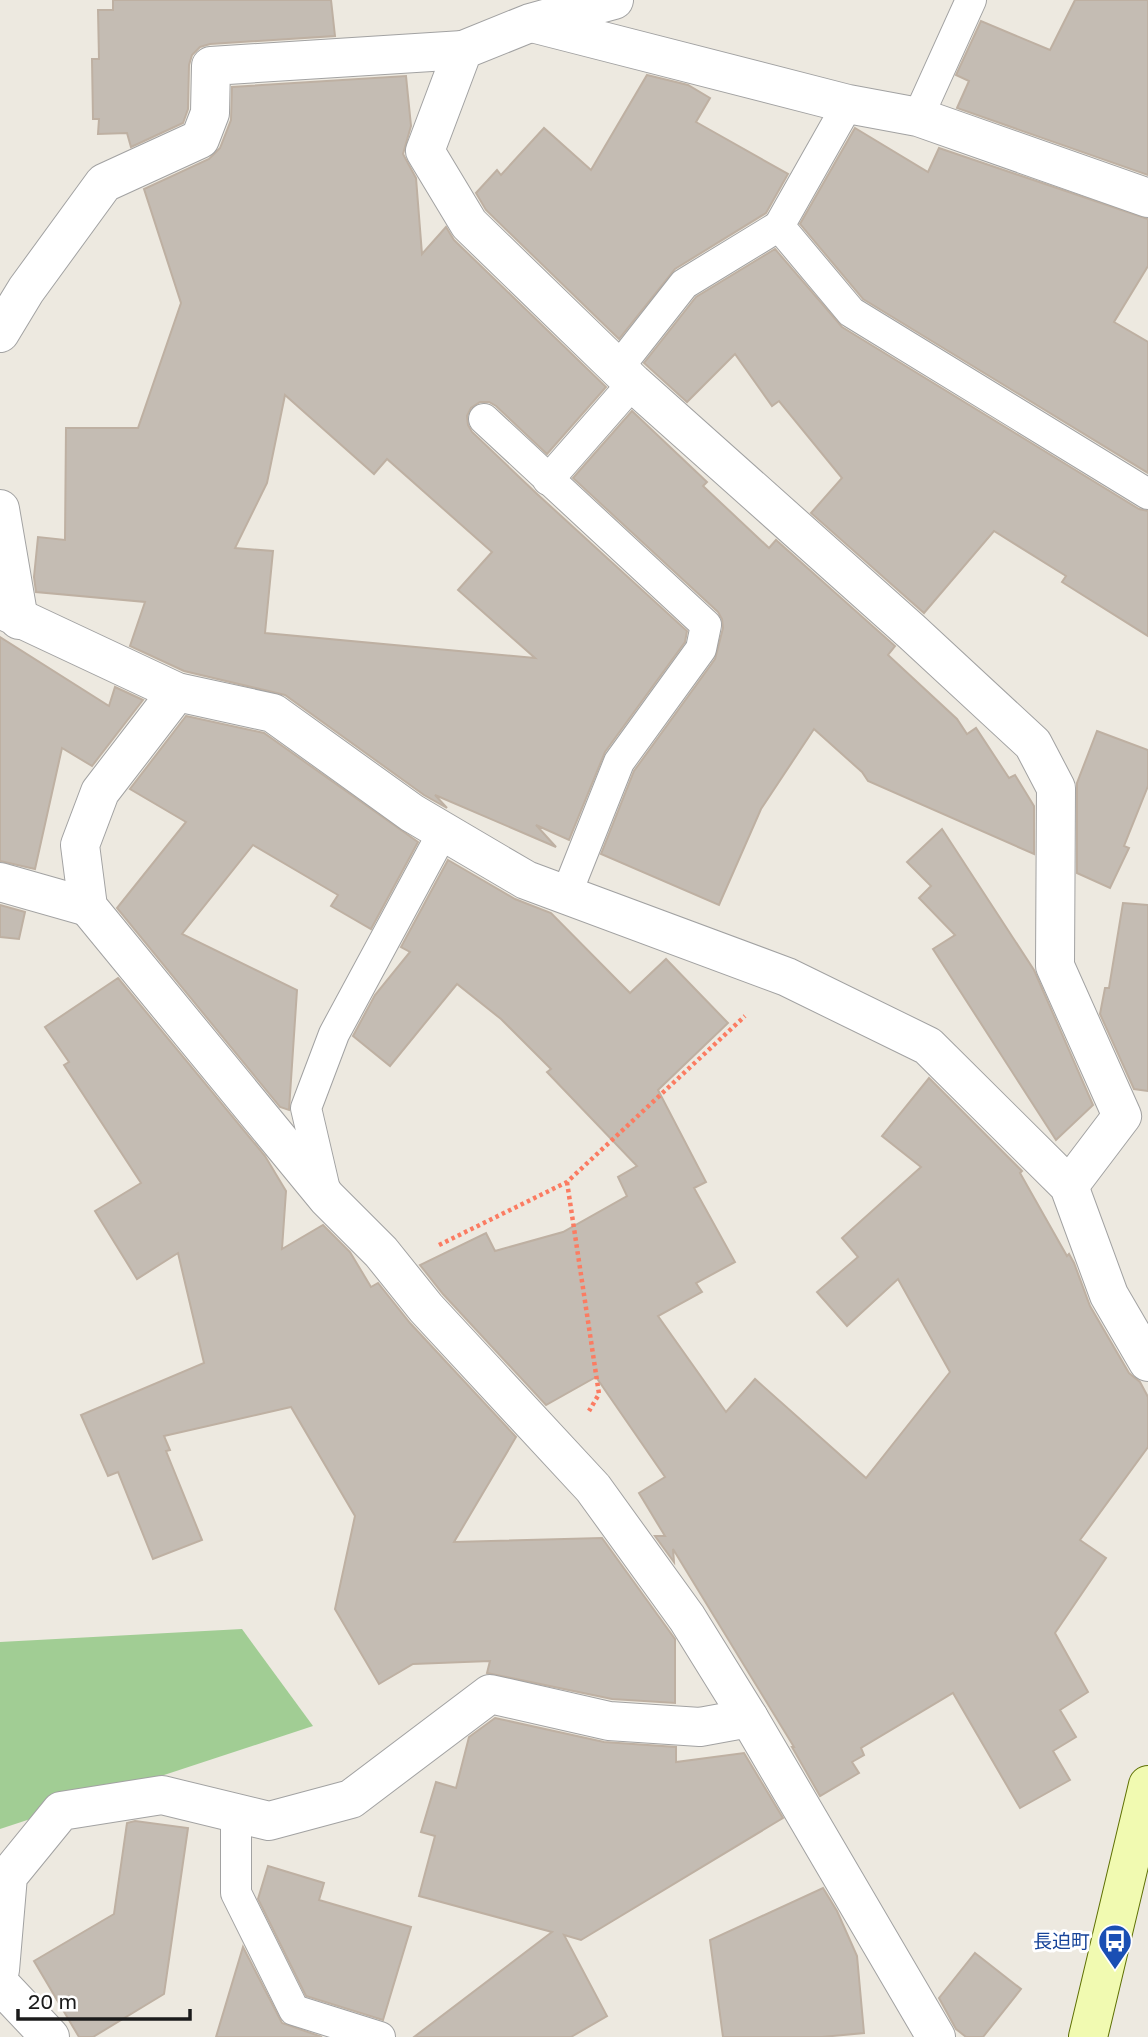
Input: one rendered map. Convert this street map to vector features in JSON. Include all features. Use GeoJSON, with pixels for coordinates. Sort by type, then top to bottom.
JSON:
{"type":"FeatureCollection","features":[{"type":"Feature","properties":{"kind":"street"},"geometry":{"type":"LineString","coordinates":[[0,333],[26,290],[104,183],[200,139],[211,113],[211,66],[463,50],[530,23],[614,0]]}},
{"type":"Feature","properties":{"kind":"street"},"geometry":{"type":"LineString","coordinates":[[530,23],[848,104],[918,117],[1148,198]]}},
{"type":"Feature","properties":{"kind":"street"},"geometry":{"type":"LineString","coordinates":[[463,50],[425,151],[469,224],[625,376],[912,631],[1033,744],[1056,788],[1055,966],[1122,1116],[1069,1186]]}},
{"type":"Feature","properties":{"kind":"street"},"geometry":{"type":"LineString","coordinates":[[0,509],[9,614],[177,692],[273,713],[412,813],[526,880],[787,977],[928,1046],[1069,1186],[1109,1295],[1148,1362]]}},
{"type":"Feature","properties":{"kind":"street"},"geometry":{"type":"LineString","coordinates":[[177,692],[100,792],[80,845],[88,907],[327,1198],[381,1252],[426,1308],[593,1489],[687,1618],[749,1718],[936,2037]]}},
{"type":"Feature","properties":{"kind":"street"},"geometry":{"type":"LineString","coordinates":[[0,882],[88,907]]}},
{"type":"Feature","properties":{"kind":"street"},"geometry":{"type":"LineString","coordinates":[[0,1970],[8,1876],[61,1811],[162,1795],[270,1821],[351,1799],[490,1694],[609,1721],[700,1727],[749,1718]]}},
{"type":"Feature","properties":{"kind":"street"},"geometry":{"type":"LineString","coordinates":[[1088,2037],[1148,1785]]}},
{"type":"Feature","properties":{"kind":"street"},"geometry":{"type":"LineString","coordinates":[[0,1984],[50,2037]]}},
{"type":"Feature","properties":{"kind":"lane"},"geometry":{"type":"LineString","coordinates":[[918,117],[971,0]]}},
{"type":"Feature","properties":{"kind":"lane"},"geometry":{"type":"LineString","coordinates":[[548,480],[625,376],[684,284],[779,226],[848,104]]}},
{"type":"Feature","properties":{"kind":"lane"},"geometry":{"type":"LineString","coordinates":[[779,226],[851,312],[1148,494]]}},
{"type":"Feature","properties":{"kind":"lane"},"geometry":{"type":"LineString","coordinates":[[484,419],[706,625],[701,649],[619,762],[566,895]]}},
{"type":"Feature","properties":{"kind":"lane"},"geometry":{"type":"LineString","coordinates":[[327,1198],[306,1108],[334,1034],[443,832]]}},
{"type":"Feature","properties":{"kind":"lane"},"geometry":{"type":"LineString","coordinates":[[236,1814],[236,1893],[294,2010],[380,2037]]}},
{"type":"Feature","properties":{"kind":"path"},"geometry":{"type":"LineString","coordinates":[[393,1268],[567,1182],[787,977]]}},
{"type":"Feature","properties":{"kind":"path"},"geometry":{"type":"LineString","coordinates":[[563,1455],[599,1394],[567,1182]]}},
{"type":"Feature","properties":{"kind":"green space"},"geometry":{"type":"Polygon","coordinates":[[[242,1629],[313,1726],[0,1829],[0,1642],[242,1629]]]}},
{"type":"Feature","properties":{"kind":"building"},"geometry":{"type":"Polygon","coordinates":[[[113,0],[331,0],[335,36],[210,44],[200,47],[192,55],[189,65],[188,109],[183,123],[131,147],[127,133],[98,134],[99,119],[93,119],[92,59],[99,59],[98,10],[113,10],[113,0]]]}},
{"type":"Feature","properties":{"kind":"building"},"geometry":{"type":"Polygon","coordinates":[[[1075,0],[1148,0],[1148,175],[957,108],[969,81],[956,75],[981,21],[1050,50],[1075,0]]]}},
{"type":"Feature","properties":{"kind":"building"},"geometry":{"type":"Polygon","coordinates":[[[647,75],[688,85],[710,98],[696,122],[788,174],[766,213],[675,269],[619,339],[486,210],[476,193],[497,170],[501,175],[544,128],[591,170],[647,75]]]}},
{"type":"Feature","properties":{"kind":"building"},"geometry":{"type":"Polygon","coordinates":[[[406,76],[411,126],[403,154],[416,178],[422,254],[446,227],[454,240],[606,387],[547,454],[489,402],[480,402],[471,408],[467,416],[472,432],[687,631],[685,642],[605,752],[569,840],[536,825],[556,847],[435,795],[447,808],[424,795],[285,695],[184,671],[130,646],[145,602],[36,592],[34,577],[38,537],[65,540],[66,428],[138,428],[181,303],[144,189],[209,159],[220,148],[231,120],[232,87],[406,76]],[[285,395],[267,483],[235,548],[273,551],[265,633],[535,658],[458,590],[492,552],[387,459],[374,474],[285,395]]]}},
{"type":"Feature","properties":{"kind":"building"},"geometry":{"type":"Polygon","coordinates":[[[855,128],[928,172],[939,148],[1148,219],[1148,266],[1114,322],[1148,342],[1148,473],[863,299],[800,224],[855,128]]]}},
{"type":"Feature","properties":{"kind":"building"},"geometry":{"type":"Polygon","coordinates":[[[775,249],[842,327],[1139,509],[1148,511],[1148,636],[1062,582],[1066,576],[994,531],[924,613],[811,513],[842,478],[779,401],[772,406],[735,354],[687,402],[644,363],[696,297],[775,249]]]}},
{"type":"Feature","properties":{"kind":"building"},"geometry":{"type":"Polygon","coordinates":[[[632,411],[707,482],[703,486],[769,548],[776,540],[895,646],[888,655],[957,719],[967,734],[976,728],[1009,778],[1015,775],[1034,806],[1034,854],[868,781],[862,772],[814,729],[761,809],[719,905],[601,854],[634,771],[715,659],[723,628],[718,612],[573,478],[632,411]]]}},
{"type":"Feature","properties":{"kind":"building"},"geometry":{"type":"Polygon","coordinates":[[[0,637],[109,706],[115,687],[143,700],[92,766],[62,748],[35,869],[0,861],[0,637]]]}},
{"type":"Feature","properties":{"kind":"building"},"geometry":{"type":"Polygon","coordinates":[[[186,716],[264,733],[418,842],[371,929],[331,906],[338,895],[253,845],[182,934],[297,990],[289,1110],[280,1107],[117,908],[186,822],[130,789],[186,716]]]}},
{"type":"Feature","properties":{"kind":"building"},"geometry":{"type":"Polygon","coordinates":[[[1097,731],[1148,750],[1148,786],[1124,846],[1129,848],[1110,888],[1077,873],[1077,783],[1097,731]]]}},
{"type":"Feature","properties":{"kind":"building"},"geometry":{"type":"Polygon","coordinates":[[[942,829],[1034,970],[1093,1105],[1056,1140],[933,949],[955,935],[919,898],[931,886],[907,862],[942,829]]]}},
{"type":"Feature","properties":{"kind":"building"},"geometry":{"type":"Polygon","coordinates":[[[448,860],[515,899],[551,913],[630,993],[666,959],[728,1023],[658,1090],[706,1182],[694,1188],[735,1262],[696,1283],[702,1292],[658,1316],[726,1412],[755,1379],[866,1478],[950,1372],[898,1279],[847,1326],[817,1292],[858,1257],[842,1238],[921,1167],[882,1136],[929,1078],[1022,1171],[1020,1173],[1067,1256],[1069,1254],[1074,1263],[1090,1306],[1129,1373],[1140,1382],[1148,1397],[1148,1447],[1080,1540],[1106,1558],[1055,1633],[1088,1692],[1060,1710],[1076,1737],[1053,1751],[1070,1780],[1020,1808],[953,1693],[861,1748],[864,1755],[852,1762],[859,1773],[820,1796],[794,1747],[673,1549],[674,1562],[655,1536],[665,1536],[639,1493],[665,1477],[596,1377],[546,1405],[443,1294],[420,1265],[486,1233],[495,1251],[563,1232],[627,1196],[618,1177],[637,1166],[547,1072],[551,1069],[501,1019],[457,984],[390,1066],[353,1036],[375,995],[410,952],[401,947],[448,860]]]}},
{"type":"Feature","properties":{"kind":"building"},"geometry":{"type":"Polygon","coordinates":[[[1123,903],[1148,905],[1148,1091],[1134,1089],[1100,1014],[1105,988],[1109,988],[1123,903]]]}},
{"type":"Feature","properties":{"kind":"building"},"geometry":{"type":"Polygon","coordinates":[[[0,905],[25,912],[19,939],[0,937],[0,905]]]}},
{"type":"Feature","properties":{"kind":"building"},"geometry":{"type":"Polygon","coordinates":[[[118,978],[265,1156],[286,1191],[282,1249],[323,1225],[350,1252],[371,1287],[378,1283],[410,1323],[516,1437],[454,1542],[602,1538],[675,1639],[675,1703],[612,1699],[487,1673],[490,1661],[413,1664],[379,1684],[335,1609],[355,1516],[291,1407],[164,1436],[170,1450],[166,1451],[202,1540],[153,1559],[118,1472],[108,1476],[81,1415],[204,1363],[178,1253],[137,1279],[95,1211],[141,1183],[64,1065],[69,1062],[45,1027],[118,978]]]}},
{"type":"Feature","properties":{"kind":"building"},"geometry":{"type":"Polygon","coordinates":[[[495,1718],[604,1742],[676,1747],[676,1762],[744,1753],[783,1818],[581,1940],[564,1935],[607,2016],[571,2037],[414,2037],[552,1932],[419,1896],[435,1836],[421,1832],[436,1782],[456,1788],[469,1737],[495,1718]]]}},
{"type":"Feature","properties":{"kind":"building"},"geometry":{"type":"Polygon","coordinates":[[[135,1821],[188,1828],[164,1994],[93,2037],[79,2037],[34,1961],[114,1914],[127,1823],[135,1821]]]}},
{"type":"Feature","properties":{"kind":"building"},"geometry":{"type":"Polygon","coordinates":[[[268,1866],[324,1883],[319,1900],[411,1927],[383,2020],[306,1996],[258,1899],[268,1866]]]}},
{"type":"Feature","properties":{"kind":"building"},"geometry":{"type":"Polygon","coordinates":[[[823,1888],[837,1911],[857,1956],[864,2033],[822,2037],[723,2037],[710,1940],[823,1888]]]}},
{"type":"Feature","properties":{"kind":"building"},"geometry":{"type":"Polygon","coordinates":[[[243,1947],[282,2023],[322,2037],[216,2037],[243,1947]]]}},
{"type":"Feature","properties":{"kind":"building"},"geometry":{"type":"Polygon","coordinates":[[[975,1953],[1021,1989],[983,2037],[966,2037],[956,2029],[939,1998],[975,1953]]]}},
{"type":"Feature","properties":{"kind":"place","name":"長迫町"},"geometry":{"type":"Point","coordinates":[1115,1971]}}]}
